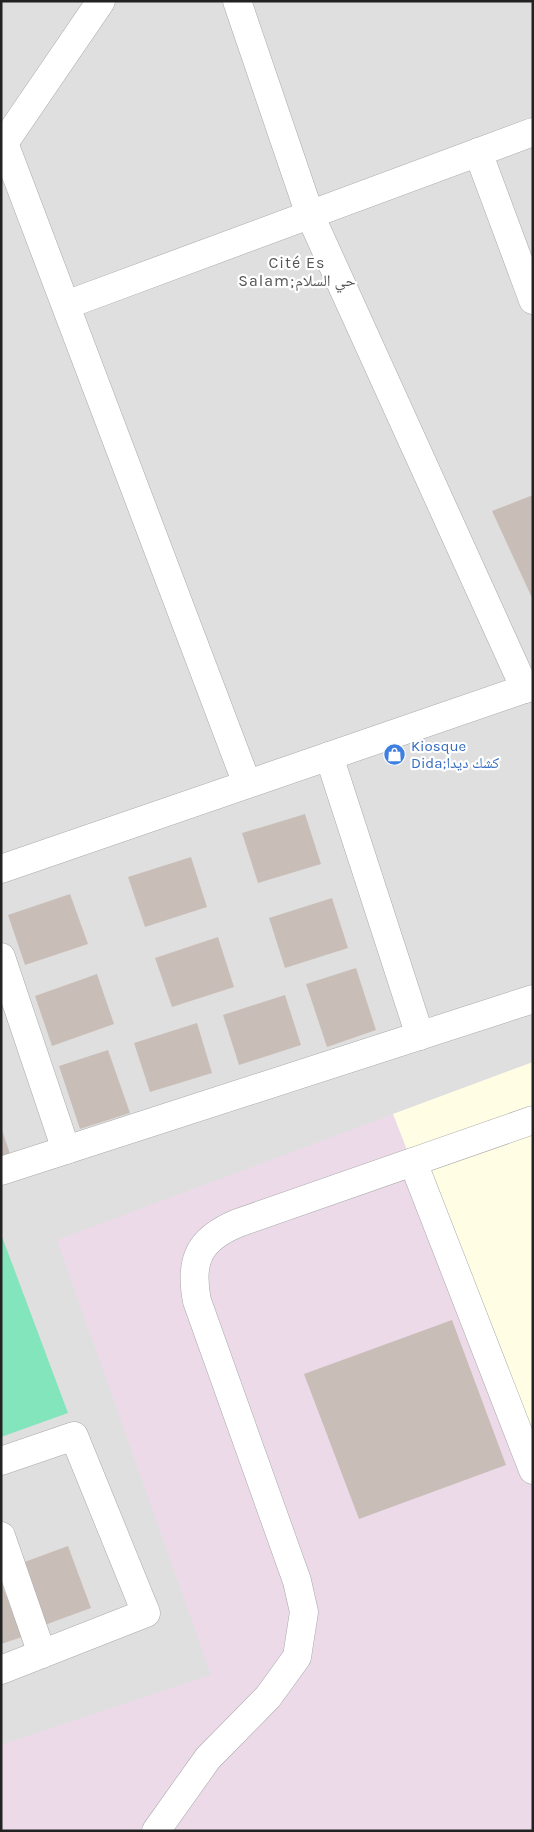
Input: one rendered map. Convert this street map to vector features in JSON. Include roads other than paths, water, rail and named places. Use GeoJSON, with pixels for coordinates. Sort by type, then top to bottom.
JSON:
{"type":"FeatureCollection","features":[{"type":"Feature","properties":{"kind":"street"},"geometry":{"type":"LineString","coordinates":[[101,1],[3,144],[66,305],[247,784]]}},
{"type":"Feature","properties":{"kind":"street"},"geometry":{"type":"LineString","coordinates":[[1,869],[529,687],[310,215],[237,1]]}},
{"type":"Feature","properties":{"kind":"street"},"geometry":{"type":"LineString","coordinates":[[66,305],[533,132]]}},
{"type":"Feature","properties":{"kind":"street"},"geometry":{"type":"LineString","coordinates":[[478,152],[533,300]]}},
{"type":"Feature","properties":{"kind":"street"},"geometry":{"type":"LineString","coordinates":[[329,756],[420,1036]]}},
{"type":"Feature","properties":{"kind":"street"},"geometry":{"type":"LineString","coordinates":[[4,971],[66,1150]]}},
{"type":"Feature","properties":{"kind":"street"},"geometry":{"type":"LineString","coordinates":[[1,1171],[533,999]]}},
{"type":"Feature","properties":{"kind":"street"},"geometry":{"type":"LineString","coordinates":[[156,1831],[208,1758],[268,1697],[297,1657],[304,1612],[297,1581],[197,1301],[193,1284],[194,1267],[200,1250],[210,1238],[238,1223],[533,1120]]}},
{"type":"Feature","properties":{"kind":"street"},"geometry":{"type":"LineString","coordinates":[[413,1162],[533,1470]]}},
{"type":"Feature","properties":{"kind":"street"},"geometry":{"type":"LineString","coordinates":[[1,1460],[74,1436],[146,1613],[1,1670]]}},
{"type":"Feature","properties":{"kind":"street"},"geometry":{"type":"LineString","coordinates":[[4,1551],[42,1654]]}},
{"type":"Feature","properties":{"kind":"place","name":"Kiosque Dida;كشك ديدا"},"geometry":{"type":"Point","coordinates":[395,755]}},
{"type":"Feature","properties":{"kind":"district","name":"Cité Es Salam;حي السلام"},"geometry":{"type":"Point","coordinates":[297,271]}}]}
